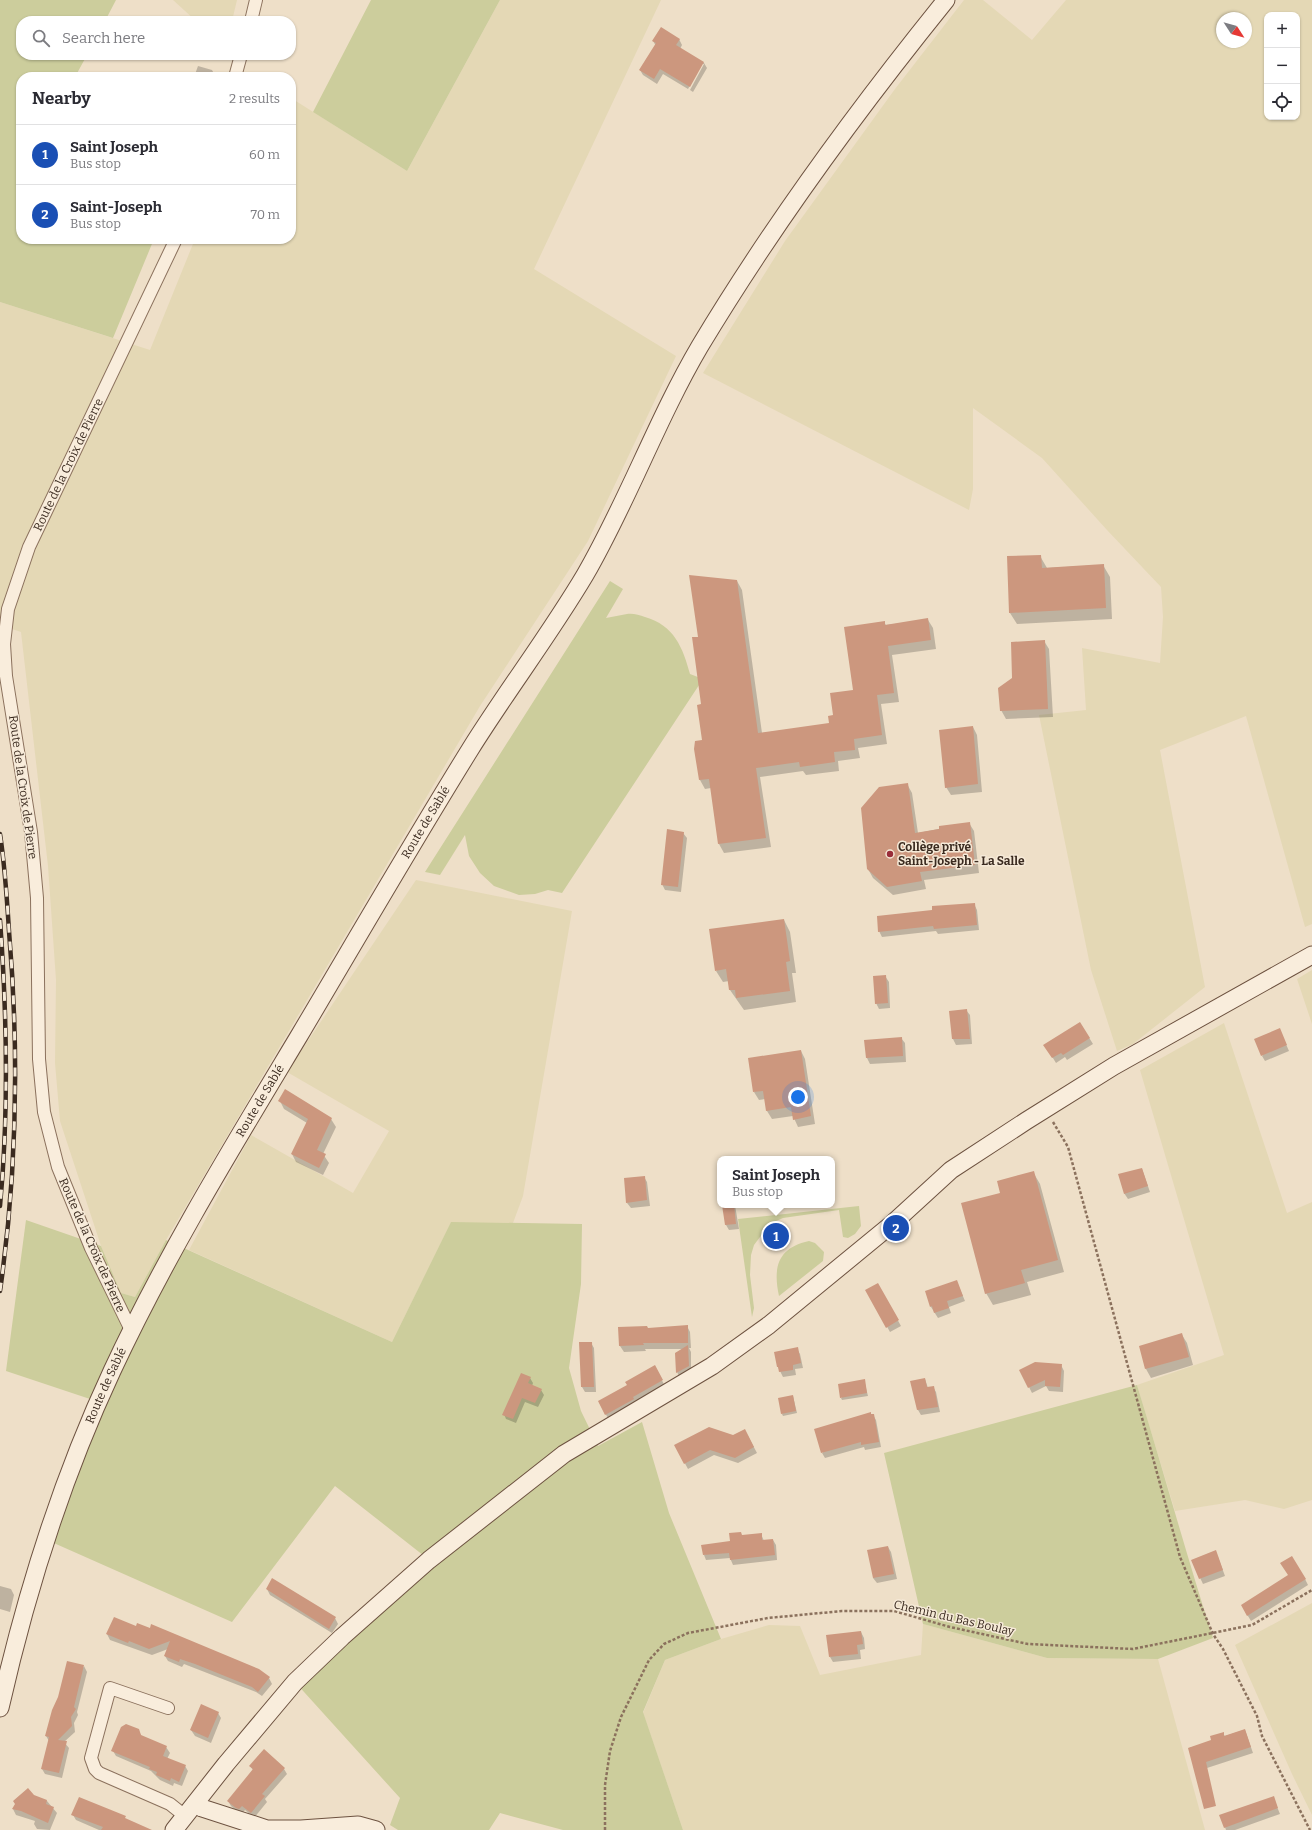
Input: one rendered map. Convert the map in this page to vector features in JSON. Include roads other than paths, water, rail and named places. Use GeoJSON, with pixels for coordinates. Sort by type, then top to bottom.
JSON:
{"type":"FeatureCollection","features":[{"type":"Feature","properties":{"kind":"main road","name":"Route de Sablé"},"geometry":{"type":"LineString","coordinates":[[0,1708],[25,1607],[62,1496],[88,1426],[131,1330],[216,1174],[473,746],[568,601],[607,535],[671,399],[704,340],[765,245],[827,156],[898,59],[946,0]]}},
{"type":"Feature","properties":{"kind":"main road"},"geometry":{"type":"LineString","coordinates":[[174,1830],[295,1682],[429,1560],[564,1454],[712,1366],[769,1325],[892,1224],[951,1170],[1114,1066],[1312,955]]}},
{"type":"Feature","properties":{"kind":"main road"},"geometry":{"type":"LineString","coordinates":[[190,1810],[202,1808],[267,1829],[301,1829],[358,1824],[376,1830]]}},
{"type":"Feature","properties":{"kind":"street"},"geometry":{"type":"LineString","coordinates":[[252,16],[256,0]]}},
{"type":"Feature","properties":{"kind":"street"},"geometry":{"type":"LineString","coordinates":[[236,72],[239,60]]}},
{"type":"Feature","properties":{"kind":"street","name":"Route de la Croix de Pierre"},"geometry":{"type":"LineString","coordinates":[[131,1330],[91,1248],[58,1167],[44,1112],[39,1059],[37,890],[31,832],[6,676],[4,644],[8,609],[29,547],[174,244]]}},
{"type":"Feature","properties":{"kind":"street"},"geometry":{"type":"LineString","coordinates":[[168,1708],[110,1688],[91,1758],[95,1769],[99,1773],[170,1804],[190,1810]]}},
{"type":"Feature","properties":{"kind":"railway"},"geometry":{"type":"LineString","coordinates":[[0,834],[6,882],[12,976],[15,1066],[13,1157],[6,1247],[0,1291]]}},
{"type":"Feature","properties":{"kind":"railway"},"geometry":{"type":"LineString","coordinates":[[0,920],[6,1063],[5,1135],[0,1206]]}},
{"type":"Feature","properties":{"kind":"place","name":"Collège privé Saint-Joseph - La Salle"},"geometry":{"type":"Point","coordinates":[890,854]}},
{"type":"Feature","properties":{"kind":"place","name":"Saint-Joseph"},"geometry":{"type":"Point","coordinates":[896,1228]}},
{"type":"Feature","properties":{"kind":"place","name":"Saint Joseph"},"geometry":{"type":"Point","coordinates":[776,1236]}}]}
